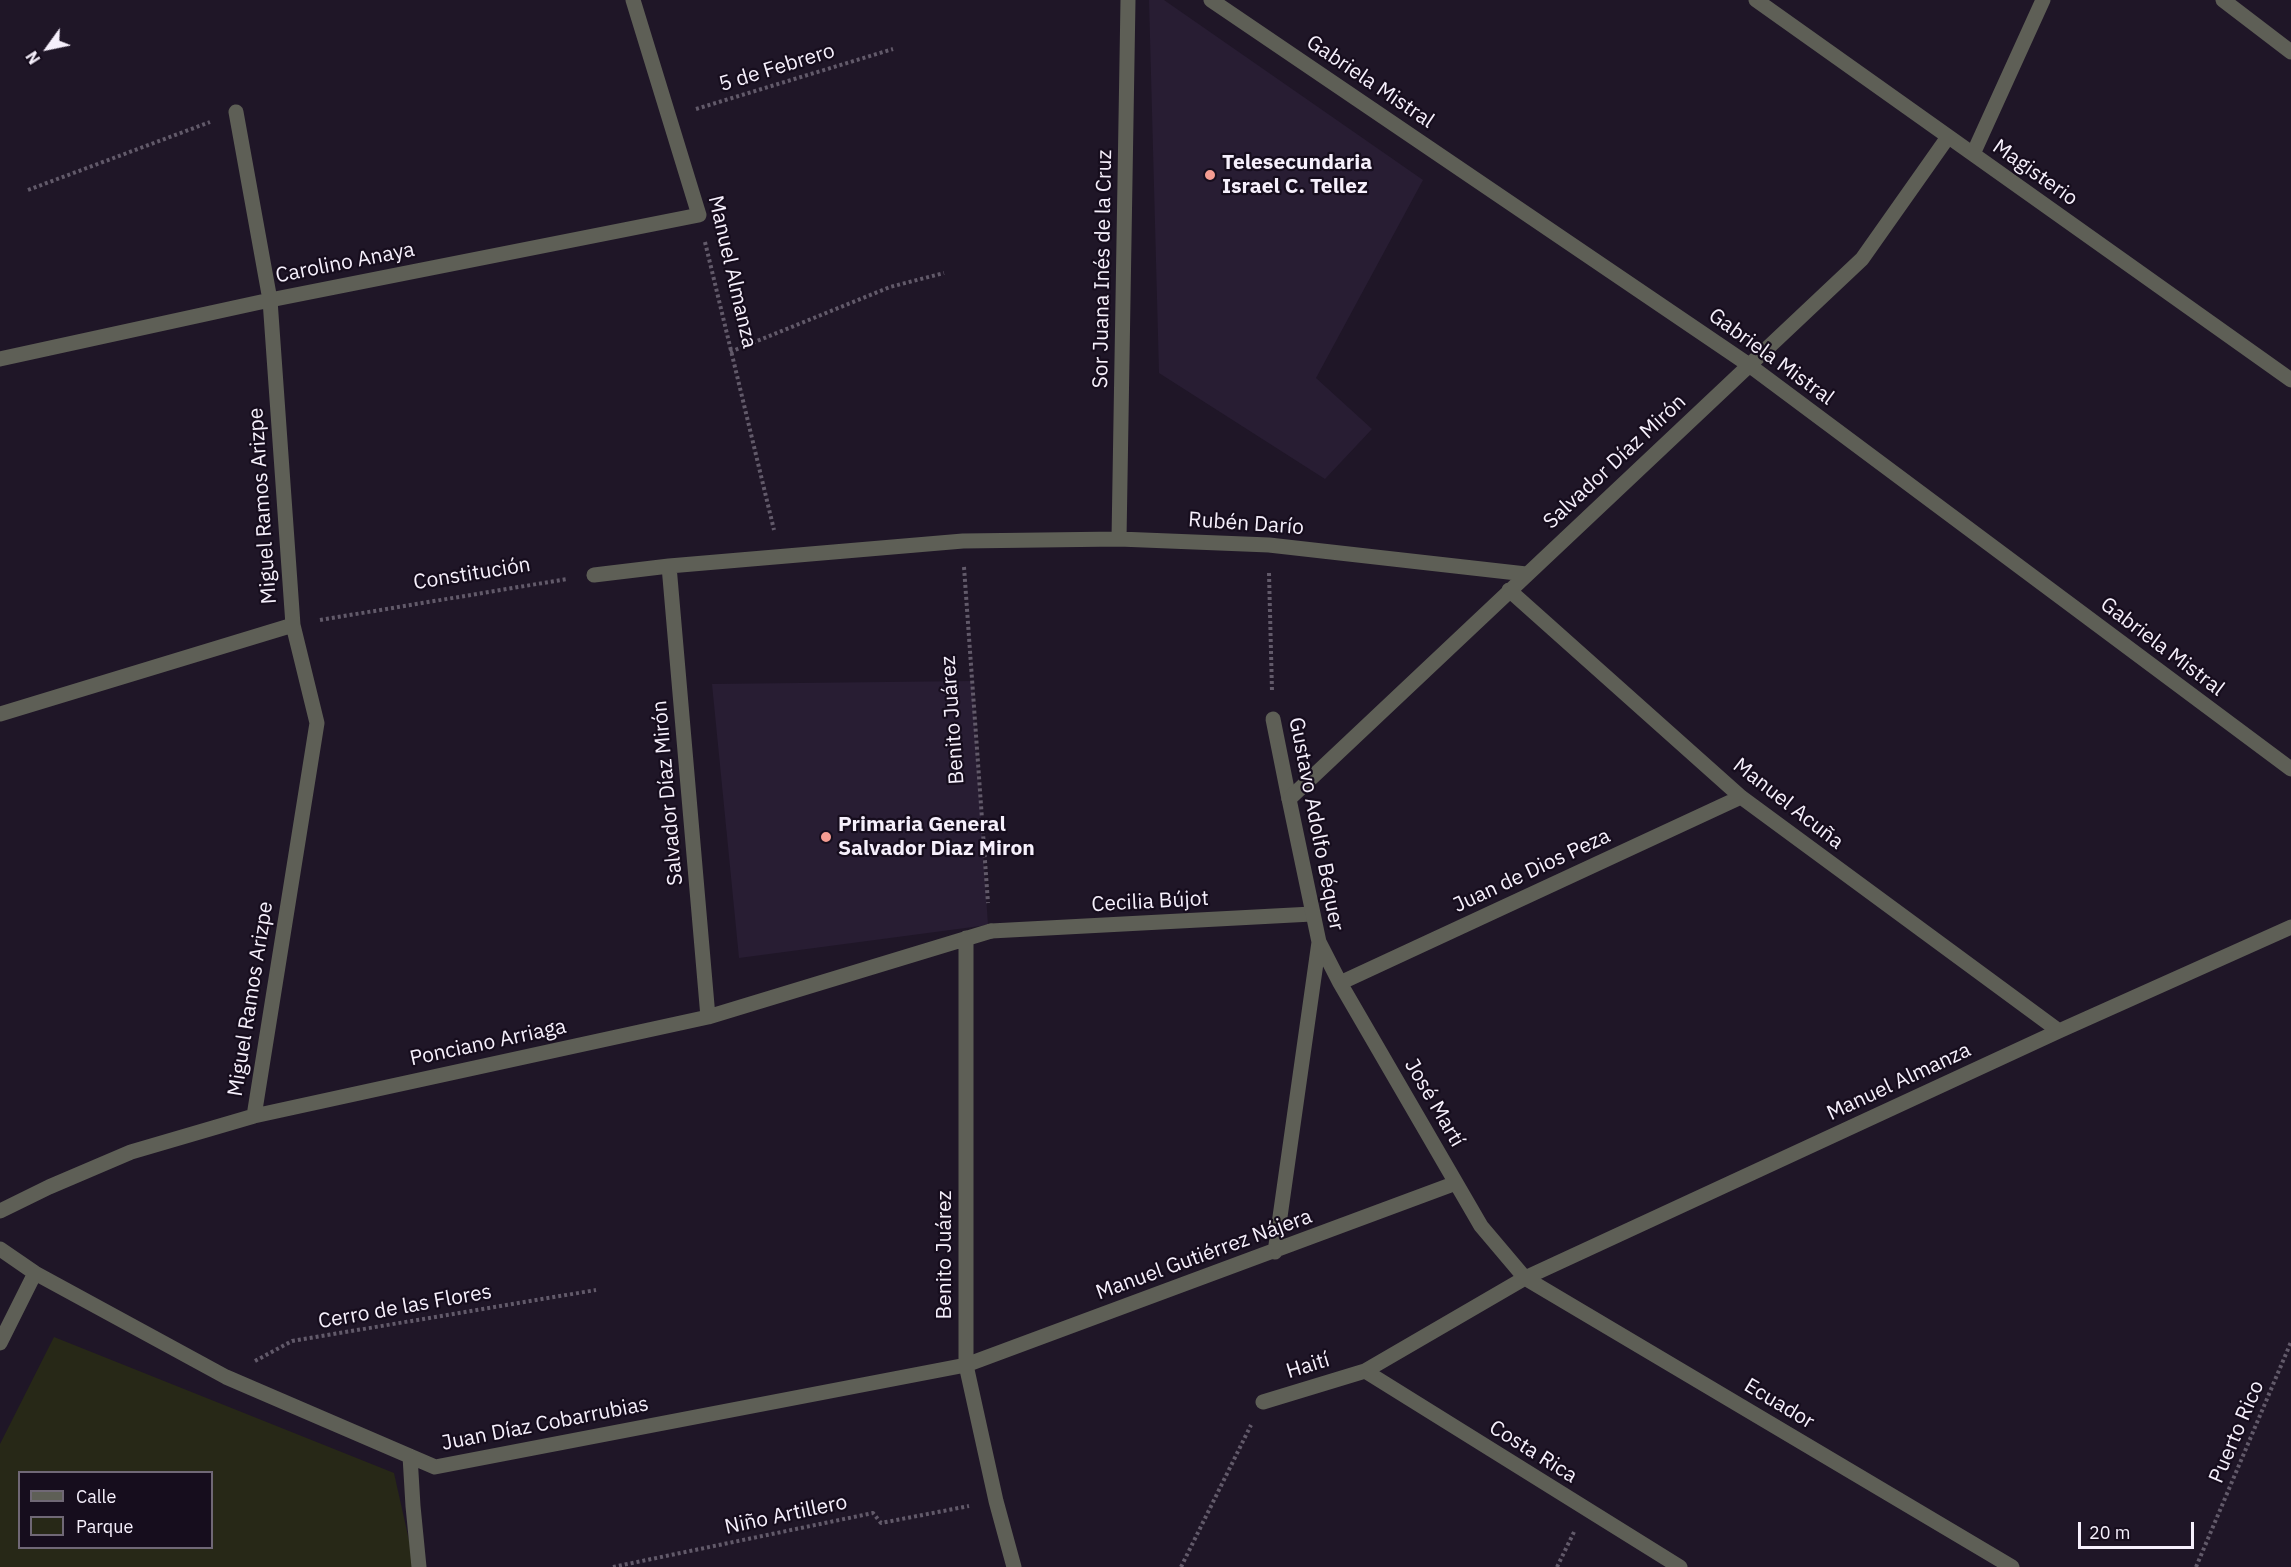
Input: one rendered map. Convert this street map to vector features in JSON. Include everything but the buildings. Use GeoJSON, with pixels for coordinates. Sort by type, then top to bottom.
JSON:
{"type":"FeatureCollection","features":[{"type":"Feature","properties":{"kind":"street","name":"Manuel Almanza"},"geometry":{"type":"LineString","coordinates":[[633,0],[699,215]]}},
{"type":"Feature","properties":{"kind":"street","name":"Sor Juana Inés de la Cruz"},"geometry":{"type":"LineString","coordinates":[[1119,539],[1128,0]]}},
{"type":"Feature","properties":{"kind":"street","name":"Gabriela Mistral"},"geometry":{"type":"LineString","coordinates":[[1211,0],[1749,365],[2291,769]]}},
{"type":"Feature","properties":{"kind":"street","name":"Magisterio"},"geometry":{"type":"LineString","coordinates":[[1755,0],[2291,380]]}},
{"type":"Feature","properties":{"kind":"street"},"geometry":{"type":"LineString","coordinates":[[1973,154],[2043,0]]}},
{"type":"Feature","properties":{"kind":"street"},"geometry":{"type":"LineString","coordinates":[[2223,0],[2291,52]]}},
{"type":"Feature","properties":{"kind":"street","name":"Miguel Ramos Arizpe"},"geometry":{"type":"LineString","coordinates":[[236,112],[270,300],[293,625],[316,723],[254,1116]]}},
{"type":"Feature","properties":{"kind":"street","name":"Salvador Díaz Mirón"},"geometry":{"type":"LineString","coordinates":[[1289,799],[1862,259],[1948,137]]}},
{"type":"Feature","properties":{"kind":"street","name":"Carolino Anaya"},"geometry":{"type":"LineString","coordinates":[[0,359],[270,300],[699,215]]}},
{"type":"Feature","properties":{"kind":"street","name":"Rubén Darío"},"geometry":{"type":"LineString","coordinates":[[963,541],[1119,539],[1269,545],[1526,574]]}},
{"type":"Feature","properties":{"kind":"street"},"geometry":{"type":"LineString","coordinates":[[594,575],[669,566],[963,541]]}},
{"type":"Feature","properties":{"kind":"street","name":"Salvador Díaz Mirón"},"geometry":{"type":"LineString","coordinates":[[669,566],[708,1017]]}},
{"type":"Feature","properties":{"kind":"street","name":"Manuel Acuña"},"geometry":{"type":"LineString","coordinates":[[1509,590],[1741,797],[2059,1031]]}},
{"type":"Feature","properties":{"kind":"street"},"geometry":{"type":"LineString","coordinates":[[0,714],[293,625]]}},
{"type":"Feature","properties":{"kind":"street","name":"Gustavo Adolfo Béquer"},"geometry":{"type":"LineString","coordinates":[[1273,719],[1319,942],[1275,1251]]}},
{"type":"Feature","properties":{"kind":"street","name":"Juan de Dios Peza"},"geometry":{"type":"LineString","coordinates":[[1340,982],[1741,797]]}},
{"type":"Feature","properties":{"kind":"street","name":"Cecilia Bújot"},"geometry":{"type":"LineString","coordinates":[[991,931],[1312,914]]}},
{"type":"Feature","properties":{"kind":"street","name":"Manuel Almanza"},"geometry":{"type":"LineString","coordinates":[[1525,1278],[2059,1031],[2291,927]]}},
{"type":"Feature","properties":{"kind":"street","name":"Ponciano Arriaga"},"geometry":{"type":"LineString","coordinates":[[0,1211],[131,1152],[254,1116],[708,1017],[991,931]]}},
{"type":"Feature","properties":{"kind":"street","name":"Benito Juárez"},"geometry":{"type":"LineString","coordinates":[[966,938],[966,1365],[996,1501],[1014,1567]]}},
{"type":"Feature","properties":{"kind":"street","name":"José Martí"},"geometry":{"type":"LineString","coordinates":[[1319,942],[1481,1226],[1525,1278]]}},
{"type":"Feature","properties":{"kind":"street","name":"Manuel Gutiérrez Nájera"},"geometry":{"type":"LineString","coordinates":[[966,1365],[1456,1183]]}},
{"type":"Feature","properties":{"kind":"street","name":"Juan Díaz Cobarrubias"},"geometry":{"type":"LineString","coordinates":[[0,1249],[35,1273],[226,1377],[435,1467],[966,1365]]}},
{"type":"Feature","properties":{"kind":"street"},"geometry":{"type":"LineString","coordinates":[[0,1343],[35,1273]]}},
{"type":"Feature","properties":{"kind":"street","name":"Haití"},"geometry":{"type":"LineString","coordinates":[[1263,1402],[1365,1371],[1525,1278]]}},
{"type":"Feature","properties":{"kind":"street","name":"Ecuador"},"geometry":{"type":"LineString","coordinates":[[1525,1278],[2012,1567]]}},
{"type":"Feature","properties":{"kind":"street","name":"Costa Rica"},"geometry":{"type":"LineString","coordinates":[[1365,1371],[1680,1567]]}},
{"type":"Feature","properties":{"kind":"street"},"geometry":{"type":"LineString","coordinates":[[410,1456],[419,1567]]}},
{"type":"Feature","properties":{"kind":"path","name":"5 de Febrero"},"geometry":{"type":"LineString","coordinates":[[669,117],[893,49]]}},
{"type":"Feature","properties":{"kind":"path"},"geometry":{"type":"LineString","coordinates":[[28,190],[236,112]]}},
{"type":"Feature","properties":{"kind":"path","name":"Manuel Almanza"},"geometry":{"type":"LineString","coordinates":[[699,215],[730,352],[781,556]]}},
{"type":"Feature","properties":{"kind":"path"},"geometry":{"type":"LineString","coordinates":[[730,352],[890,287],[944,273]]}},
{"type":"Feature","properties":{"kind":"path","name":"Benito Juárez"},"geometry":{"type":"LineString","coordinates":[[963,541],[991,931]]}},
{"type":"Feature","properties":{"kind":"path","name":"Gustavo Adolfo Béquer"},"geometry":{"type":"LineString","coordinates":[[1269,545],[1273,719]]}},
{"type":"Feature","properties":{"kind":"path","name":"Constitución"},"geometry":{"type":"LineString","coordinates":[[293,625],[594,575]]}},
{"type":"Feature","properties":{"kind":"path","name":"Cerro de las Flores"},"geometry":{"type":"LineString","coordinates":[[226,1377],[292,1341],[596,1290]]}},
{"type":"Feature","properties":{"kind":"path","name":"Puerto Rico"},"geometry":{"type":"LineString","coordinates":[[2196,1567],[2291,1342]]}},
{"type":"Feature","properties":{"kind":"path"},"geometry":{"type":"LineString","coordinates":[[1181,1567],[1263,1402]]}},
{"type":"Feature","properties":{"kind":"path","name":"Niño Artillero"},"geometry":{"type":"LineString","coordinates":[[613,1567],[873,1512],[881,1523],[996,1501]]}},
{"type":"Feature","properties":{"kind":"path"},"geometry":{"type":"LineString","coordinates":[[1557,1567],[1585,1509]]}},
{"type":"Feature","properties":{"kind":"shaded area"},"geometry":{"type":"Polygon","coordinates":[[[1149,0],[1164,0],[1423,180],[1316,378],[1372,429],[1325,479],[1159,373],[1149,0]]]}},
{"type":"Feature","properties":{"kind":"shaded area"},"geometry":{"type":"Polygon","coordinates":[[[972,681],[988,925],[739,958],[712,684],[972,681]]]}},
{"type":"Feature","properties":{"kind":"green space"},"geometry":{"type":"Polygon","coordinates":[[[54,1337],[394,1473],[415,1567],[0,1567],[0,1444],[54,1337]]]}},
{"type":"Feature","properties":{"kind":"place","name":"Telesecundaria Israel C. Tellez"},"geometry":{"type":"Point","coordinates":[1210,175]}},
{"type":"Feature","properties":{"kind":"place","name":"Primaria General Salvador Diaz Miron"},"geometry":{"type":"Point","coordinates":[826,837]}}]}
